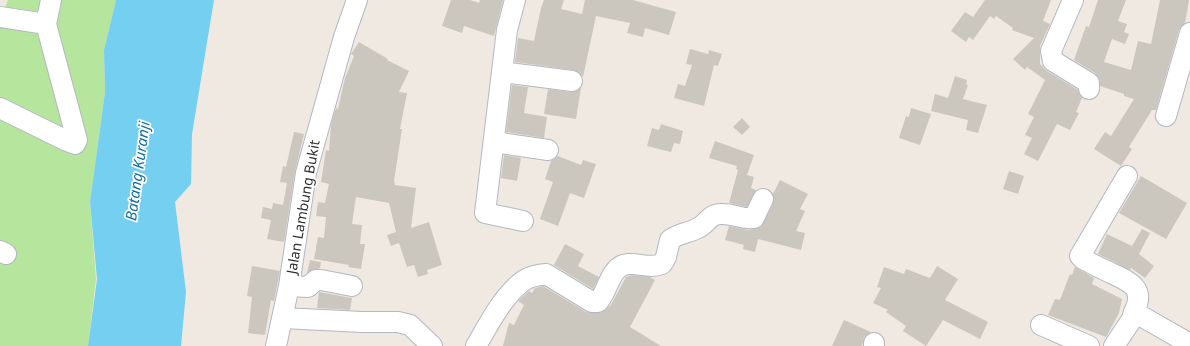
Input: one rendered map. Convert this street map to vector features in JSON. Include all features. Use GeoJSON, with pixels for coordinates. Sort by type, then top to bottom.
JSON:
{"type":"FeatureCollection","features":[{"type":"Feature","properties":{"kind":"street"},"geometry":{"type":"LineString","coordinates":[[0,108],[67,141],[75,144],[77,140],[46,24],[51,0]]}},
{"type":"Feature","properties":{"kind":"street","name":"Jalan Lambung Bukit"},"geometry":{"type":"LineString","coordinates":[[276,346],[289,286],[306,174],[344,37],[357,0]]}},
{"type":"Feature","properties":{"kind":"street"},"geometry":{"type":"LineString","coordinates":[[515,0],[507,30],[486,213],[523,221]]}},
{"type":"Feature","properties":{"kind":"street"},"geometry":{"type":"LineString","coordinates":[[1073,0],[1051,51],[1052,61],[1065,70],[1083,79],[1089,84],[1089,89]]}},
{"type":"Feature","properties":{"kind":"street"},"geometry":{"type":"LineString","coordinates":[[0,17],[46,24]]}},
{"type":"Feature","properties":{"kind":"street"},"geometry":{"type":"LineString","coordinates":[[1166,116],[1190,33]]}},
{"type":"Feature","properties":{"kind":"street"},"geometry":{"type":"LineString","coordinates":[[502,72],[572,81]]}},
{"type":"Feature","properties":{"kind":"street"},"geometry":{"type":"LineString","coordinates":[[494,142],[548,150]]}},
{"type":"Feature","properties":{"kind":"street"},"geometry":{"type":"LineString","coordinates":[[1114,346],[1132,320],[1139,303],[1138,293],[1133,283],[1083,259],[1080,256],[1127,176]]}},
{"type":"Feature","properties":{"kind":"street"},"geometry":{"type":"LineString","coordinates":[[476,346],[498,309],[523,281],[534,276],[546,274],[592,302],[598,302],[618,268],[627,264],[649,267],[662,264],[666,257],[670,240],[677,235],[700,228],[710,216],[720,214],[748,219],[754,218],[762,199]]}},
{"type":"Feature","properties":{"kind":"street"},"geometry":{"type":"LineString","coordinates":[[289,286],[308,287],[316,280],[352,286]]}},
{"type":"Feature","properties":{"kind":"street"},"geometry":{"type":"LineString","coordinates":[[1134,312],[1190,344]]}},
{"type":"Feature","properties":{"kind":"street"},"geometry":{"type":"LineString","coordinates":[[283,318],[362,322],[398,322],[410,325],[432,346]]}},
{"type":"Feature","properties":{"kind":"street"},"geometry":{"type":"LineString","coordinates":[[1042,325],[1089,346]]}},
{"type":"Feature","properties":{"kind":"green space"},"geometry":{"type":"Polygon","coordinates":[[[8,0],[116,0],[104,50],[105,92],[90,202],[96,279],[88,346],[0,346],[0,20],[8,0]]]}},
{"type":"Feature","properties":{"kind":"water","name":"Batang Kuranji"},"geometry":{"type":"Polygon","coordinates":[[[116,0],[214,0],[192,134],[191,184],[175,202],[186,292],[181,346],[88,346],[97,279],[90,202],[105,92],[104,50],[116,0]]]}},
{"type":"Feature","properties":{"kind":"building"},"geometry":{"type":"Polygon","coordinates":[[[451,0],[470,0],[479,3],[480,0],[503,0],[494,36],[464,26],[462,33],[442,26],[451,0]]]}},
{"type":"Feature","properties":{"kind":"building"},"geometry":{"type":"Polygon","coordinates":[[[544,0],[564,0],[561,9],[582,14],[585,0],[633,0],[676,12],[669,35],[645,28],[643,37],[627,33],[630,23],[596,16],[583,77],[579,72],[573,70],[515,62],[518,38],[534,41],[544,0]]]}},
{"type":"Feature","properties":{"kind":"building"},"geometry":{"type":"Polygon","coordinates":[[[985,0],[1051,0],[1043,21],[1050,24],[1040,46],[1040,64],[1047,71],[1078,90],[1082,98],[1076,112],[1079,113],[1070,130],[1057,124],[1038,161],[1024,154],[1032,138],[1025,135],[1034,117],[1028,114],[1045,80],[1027,67],[1025,70],[1013,59],[1034,38],[1012,30],[1013,28],[996,16],[994,19],[990,16],[973,40],[969,37],[966,42],[951,31],[965,12],[973,17],[985,0]]]}},
{"type":"Feature","properties":{"kind":"building"},"geometry":{"type":"Polygon","coordinates":[[[1098,0],[1126,0],[1118,21],[1127,24],[1124,32],[1129,34],[1125,44],[1112,39],[1104,62],[1131,70],[1138,41],[1151,44],[1160,0],[1189,0],[1185,23],[1179,30],[1156,110],[1152,110],[1129,147],[1132,149],[1121,166],[1094,149],[1105,132],[1111,136],[1134,99],[1100,86],[1099,78],[1095,73],[1074,60],[1086,26],[1089,27],[1098,0]]]}},
{"type":"Feature","properties":{"kind":"building"},"geometry":{"type":"Polygon","coordinates":[[[359,42],[388,59],[387,60],[409,71],[399,92],[407,93],[400,129],[402,129],[394,181],[395,185],[416,188],[411,228],[429,222],[442,265],[427,270],[428,274],[418,277],[414,265],[407,267],[399,243],[391,246],[387,235],[396,232],[389,203],[356,197],[352,224],[362,225],[360,244],[365,244],[361,269],[348,267],[349,265],[314,259],[318,237],[324,238],[326,217],[316,216],[318,202],[325,203],[329,184],[321,182],[326,150],[329,151],[331,125],[336,108],[338,109],[345,78],[354,56],[351,54],[359,42]]]}},
{"type":"Feature","properties":{"kind":"building"},"geometry":{"type":"Polygon","coordinates":[[[690,49],[708,54],[709,50],[722,54],[718,66],[714,65],[704,106],[674,98],[678,84],[685,86],[692,65],[686,64],[690,49]]]}},
{"type":"Feature","properties":{"kind":"building"},"geometry":{"type":"Polygon","coordinates":[[[955,76],[967,80],[966,84],[968,85],[963,99],[987,105],[978,133],[966,130],[968,120],[931,111],[935,94],[948,98],[955,76]]]}},
{"type":"Feature","properties":{"kind":"building"},"geometry":{"type":"Polygon","coordinates":[[[512,85],[528,87],[524,113],[547,117],[544,138],[506,132],[512,85]]]}},
{"type":"Feature","properties":{"kind":"building"},"geometry":{"type":"Polygon","coordinates":[[[581,88],[576,119],[544,114],[548,89],[571,92],[581,88]]]}},
{"type":"Feature","properties":{"kind":"building"},"geometry":{"type":"Polygon","coordinates":[[[911,108],[931,114],[920,145],[899,138],[906,116],[909,117],[911,108]]]}},
{"type":"Feature","properties":{"kind":"building"},"geometry":{"type":"Polygon","coordinates":[[[742,118],[750,127],[742,135],[733,127],[742,118]]]}},
{"type":"Feature","properties":{"kind":"building"},"geometry":{"type":"Polygon","coordinates":[[[661,124],[683,131],[680,144],[674,143],[671,152],[647,146],[652,128],[659,130],[661,124]]]}},
{"type":"Feature","properties":{"kind":"building"},"geometry":{"type":"Polygon","coordinates":[[[294,132],[304,134],[295,171],[284,242],[267,239],[271,220],[261,218],[263,207],[272,209],[273,203],[283,205],[287,183],[280,182],[283,166],[286,167],[294,132]]]}},
{"type":"Feature","properties":{"kind":"building"},"geometry":{"type":"Polygon","coordinates":[[[715,141],[754,155],[747,175],[754,177],[751,188],[756,190],[747,207],[729,203],[738,170],[736,169],[737,166],[709,158],[715,141]]]}},
{"type":"Feature","properties":{"kind":"building"},"geometry":{"type":"Polygon","coordinates":[[[504,155],[521,158],[517,181],[501,178],[504,155]]]}},
{"type":"Feature","properties":{"kind":"building"},"geometry":{"type":"Polygon","coordinates":[[[558,156],[581,165],[583,160],[596,164],[584,198],[570,193],[558,226],[540,219],[553,182],[545,179],[551,161],[558,156]]]}},
{"type":"Feature","properties":{"kind":"building"},"geometry":{"type":"Polygon","coordinates":[[[1009,171],[1024,176],[1018,194],[1003,189],[1009,171]]]}},
{"type":"Feature","properties":{"kind":"building"},"geometry":{"type":"Polygon","coordinates":[[[1141,176],[1187,203],[1166,239],[1119,213],[1141,176]]]}},
{"type":"Feature","properties":{"kind":"building"},"geometry":{"type":"Polygon","coordinates":[[[780,180],[808,194],[800,209],[805,211],[796,231],[805,233],[801,250],[758,239],[755,252],[743,249],[744,245],[725,240],[729,226],[749,230],[761,227],[773,204],[773,194],[780,180]]]}},
{"type":"Feature","properties":{"kind":"building"},"geometry":{"type":"Polygon","coordinates":[[[1142,229],[1150,233],[1139,254],[1154,266],[1145,278],[1131,268],[1130,270],[1098,254],[1107,234],[1132,246],[1142,229]]]}},
{"type":"Feature","properties":{"kind":"building"},"geometry":{"type":"Polygon","coordinates":[[[565,244],[584,254],[578,266],[599,277],[593,289],[554,265],[565,244]]]}},
{"type":"Feature","properties":{"kind":"building"},"geometry":{"type":"Polygon","coordinates":[[[310,260],[321,262],[320,268],[307,273],[310,260]]]}},
{"type":"Feature","properties":{"kind":"building"},"geometry":{"type":"Polygon","coordinates":[[[252,266],[280,271],[274,301],[271,300],[265,335],[248,333],[252,297],[247,296],[252,266]]]}},
{"type":"Feature","properties":{"kind":"building"},"geometry":{"type":"Polygon","coordinates":[[[937,266],[958,279],[945,300],[988,322],[980,339],[943,320],[926,346],[903,331],[906,326],[886,312],[888,310],[873,303],[881,288],[877,287],[884,267],[904,274],[906,269],[930,278],[937,266]]]}},
{"type":"Feature","properties":{"kind":"building"},"geometry":{"type":"Polygon","coordinates":[[[1075,267],[1094,278],[1092,284],[1122,299],[1119,313],[1106,337],[1048,315],[1055,299],[1060,300],[1070,274],[1072,275],[1075,267]]]}},
{"type":"Feature","properties":{"kind":"building"},"geometry":{"type":"Polygon","coordinates":[[[632,275],[650,277],[655,280],[630,327],[661,346],[503,346],[509,323],[514,325],[524,305],[518,301],[529,291],[532,293],[535,288],[543,286],[586,312],[598,313],[603,312],[611,305],[626,277],[632,275]]]}},
{"type":"Feature","properties":{"kind":"building"},"geometry":{"type":"Polygon","coordinates":[[[319,292],[352,298],[350,310],[317,308],[319,292]]]}},
{"type":"Feature","properties":{"kind":"building"},"geometry":{"type":"Polygon","coordinates":[[[844,320],[871,332],[864,337],[862,346],[832,346],[844,320]]]}}]}
